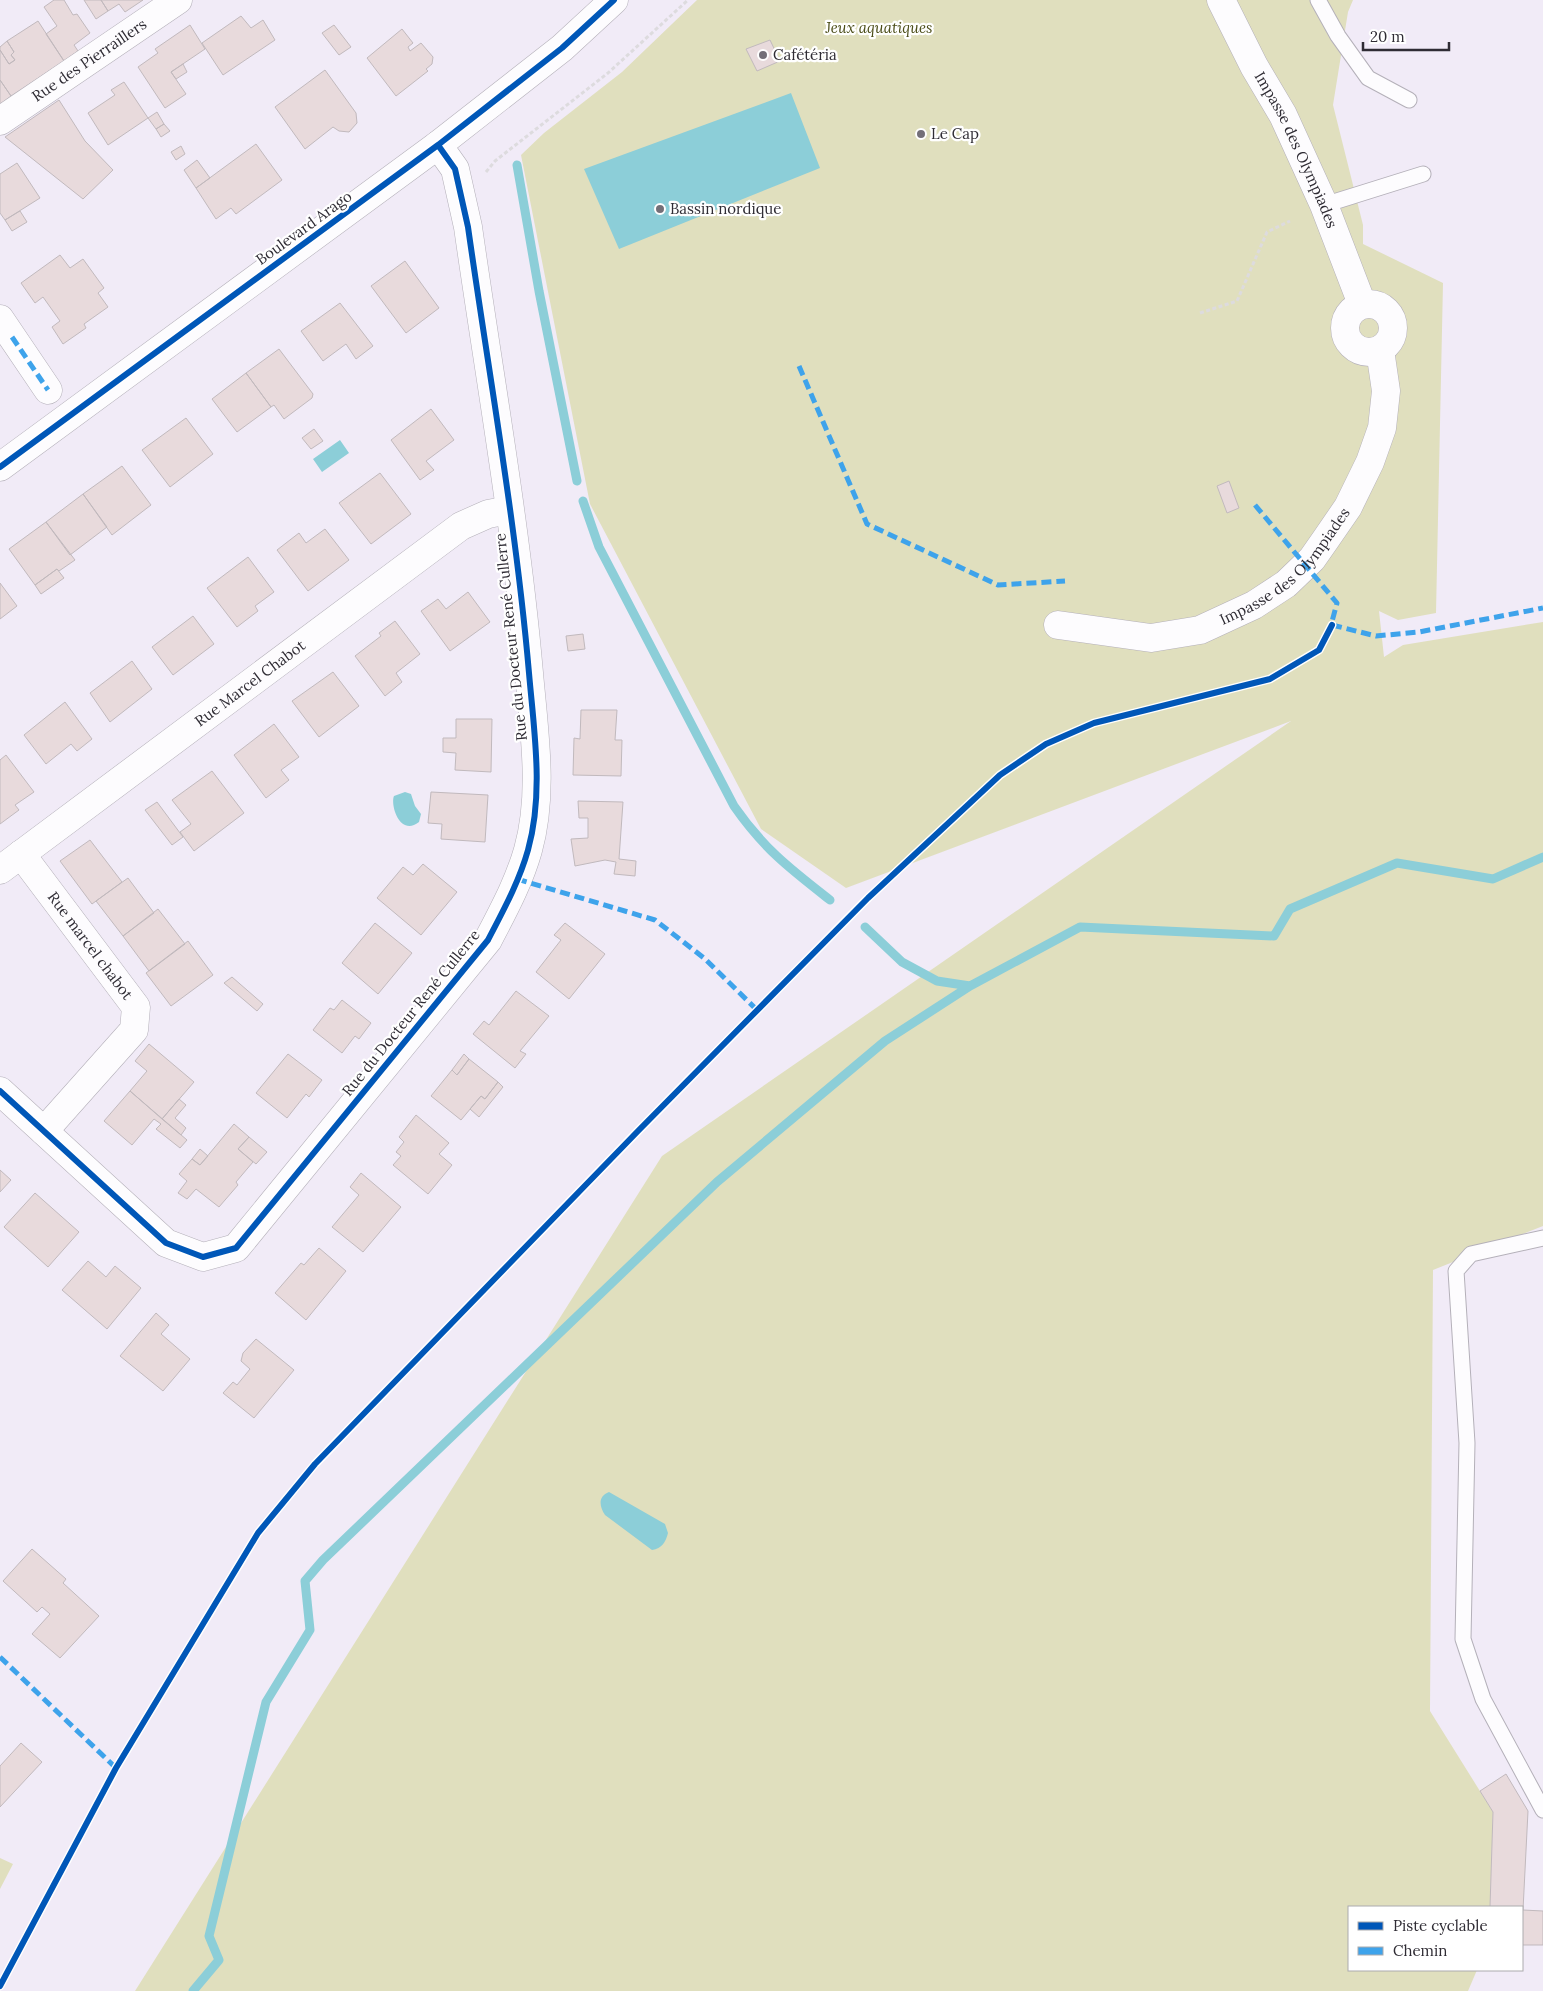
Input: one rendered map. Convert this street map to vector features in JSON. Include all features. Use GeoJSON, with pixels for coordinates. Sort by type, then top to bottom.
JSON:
{"type":"FeatureCollection","features":[{"type":"Feature","properties":{"kind":"street","name":"Rue des Pierraillers"},"geometry":{"type":"LineString","coordinates":[[0,121],[178,0]]}},
{"type":"Feature","properties":{"kind":"street","name":"Boulevard Arago"},"geometry":{"type":"LineString","coordinates":[[0,467],[438,145],[562,48],[614,0]]}},
{"type":"Feature","properties":{"kind":"street","name":"Impasse des Olympiades"},"geometry":{"type":"LineString","coordinates":[[1058,625],[1151,638],[1200,630],[1254,605],[1286,584],[1312,559],[1348,507],[1370,462],[1382,428],[1386,391],[1380,350],[1364,352],[1356,349],[1346,336],[1346,320],[1350,313],[1362,304],[1324,205],[1283,115],[1254,66],[1221,0]]}},
{"type":"Feature","properties":{"kind":"street","name":"Rue du Docteur René Cullerre"},"geometry":{"type":"LineString","coordinates":[[0,1091],[166,1243],[203,1257],[236,1248],[488,940],[511,896],[528,849],[535,804],[537,760],[524,615],[468,227],[454,168],[438,145]]}},
{"type":"Feature","properties":{"kind":"street"},"geometry":{"type":"LineString","coordinates":[[6,328],[48,390]]}},
{"type":"Feature","properties":{"kind":"street","name":"Rue Marcel Chabot"},"geometry":{"type":"LineString","coordinates":[[10,862],[461,526],[488,514],[509,510]]}},
{"type":"Feature","properties":{"kind":"street","name":"Rue marcel chabot"},"geometry":{"type":"LineString","coordinates":[[10,862],[136,1007],[134,1030],[44,1131]]}},
{"type":"Feature","properties":{"kind":"lane"},"geometry":{"type":"LineString","coordinates":[[1318,0],[1338,36],[1368,78],[1409,100]]}},
{"type":"Feature","properties":{"kind":"lane"},"geometry":{"type":"LineString","coordinates":[[1324,205],[1423,174]]}},
{"type":"Feature","properties":{"kind":"lane"},"geometry":{"type":"LineString","coordinates":[[1543,1238],[1471,1254],[1456,1271],[1467,1443],[1463,1639],[1484,1699],[1543,1810]]}},
{"type":"Feature","properties":{"kind":"path"},"geometry":{"type":"LineString","coordinates":[[484,176],[495,161],[608,73],[688,0]]}},
{"type":"Feature","properties":{"kind":"path"},"geometry":{"type":"LineString","coordinates":[[1200,313],[1237,301],[1267,232],[1290,221]]}},
{"type":"Feature","properties":{"kind":"green space","name":"Jeux aquatiques"},"geometry":{"type":"Polygon","coordinates":[[[697,0],[1353,0],[1348,12],[1333,105],[1363,225],[1363,244],[1443,283],[1436,613],[1398,620],[1379,611],[1384,657],[1403,645],[1543,622],[1543,1226],[1433,1270],[1430,1711],[1493,1812],[1490,1906],[1348,1906],[1348,1971],[1477,1971],[1468,1991],[135,1991],[662,1156],[1291,721],[846,888],[761,829],[590,504],[521,155],[544,133],[622,72],[697,0]]]}},
{"type":"Feature","properties":{"kind":"green space"},"geometry":{"type":"Polygon","coordinates":[[[0,1858],[13,1864],[0,1889],[0,1858]]]}},
{"type":"Feature","properties":{"kind":"water","name":"Bassin nordique"},"geometry":{"type":"Polygon","coordinates":[[[791,93],[820,168],[619,249],[584,169],[791,93]]]}},
{"type":"Feature","properties":{"kind":"water"},"geometry":{"type":"Polygon","coordinates":[[[340,440],[349,453],[322,472],[313,459],[340,440]]]}},
{"type":"Feature","properties":{"kind":"water"},"geometry":{"type":"Polygon","coordinates":[[[405,792],[411,794],[415,806],[421,814],[419,822],[412,826],[402,823],[395,812],[394,796],[405,792]]]}},
{"type":"Feature","properties":{"kind":"water"},"geometry":{"type":"Polygon","coordinates":[[[609,1492],[665,1524],[668,1533],[665,1542],[652,1550],[605,1515],[601,1499],[609,1492]]]}},
{"type":"Feature","properties":{"kind":"building"},"geometry":{"type":"Polygon","coordinates":[[[54,0],[64,0],[73,15],[77,14],[90,33],[74,45],[78,51],[64,61],[46,34],[57,26],[44,7],[54,0]]]}},
{"type":"Feature","properties":{"kind":"building"},"geometry":{"type":"Polygon","coordinates":[[[84,0],[101,0],[108,11],[96,19],[84,0]]]}},
{"type":"Feature","properties":{"kind":"building"},"geometry":{"type":"Polygon","coordinates":[[[101,0],[143,0],[125,12],[119,4],[108,11],[101,0]]]}},
{"type":"Feature","properties":{"kind":"building"},"geometry":{"type":"Polygon","coordinates":[[[241,16],[251,28],[263,20],[275,40],[223,75],[202,43],[241,16]]]}},
{"type":"Feature","properties":{"kind":"building"},"geometry":{"type":"Polygon","coordinates":[[[38,21],[64,61],[11,96],[0,80],[0,50],[9,64],[15,60],[11,55],[14,52],[7,41],[38,21]]]}},
{"type":"Feature","properties":{"kind":"building"},"geometry":{"type":"Polygon","coordinates":[[[190,25],[205,49],[171,72],[186,94],[165,108],[138,67],[158,53],[155,49],[190,25]]]}},
{"type":"Feature","properties":{"kind":"building"},"geometry":{"type":"Polygon","coordinates":[[[334,25],[351,47],[339,55],[322,33],[334,25]]]}},
{"type":"Feature","properties":{"kind":"building"},"geometry":{"type":"Polygon","coordinates":[[[402,29],[413,43],[408,47],[410,51],[421,43],[433,57],[432,64],[426,69],[428,71],[396,96],[367,58],[402,29]]]}},
{"type":"Feature","properties":{"kind":"building","name":"Cafétéria"},"geometry":{"type":"Polygon","coordinates":[[[770,40],[780,61],[757,71],[746,49],[770,40]]]}},
{"type":"Feature","properties":{"kind":"building"},"geometry":{"type":"Polygon","coordinates":[[[7,41],[14,52],[11,55],[15,60],[9,64],[0,50],[0,47],[7,41]]]}},
{"type":"Feature","properties":{"kind":"building"},"geometry":{"type":"Polygon","coordinates":[[[183,64],[187,72],[176,79],[171,72],[183,64]]]}},
{"type":"Feature","properties":{"kind":"building"},"geometry":{"type":"Polygon","coordinates":[[[325,70],[356,113],[357,123],[349,132],[339,131],[333,127],[305,149],[275,107],[325,70]]]}},
{"type":"Feature","properties":{"kind":"building"},"geometry":{"type":"Polygon","coordinates":[[[0,80],[11,96],[0,104],[0,80]]]}},
{"type":"Feature","properties":{"kind":"building"},"geometry":{"type":"Polygon","coordinates":[[[124,82],[148,118],[108,145],[88,113],[115,95],[111,90],[124,82]]]}},
{"type":"Feature","properties":{"kind":"building"},"geometry":{"type":"Polygon","coordinates":[[[59,100],[85,141],[113,170],[83,199],[5,137],[59,100]]]}},
{"type":"Feature","properties":{"kind":"building"},"geometry":{"type":"Polygon","coordinates":[[[157,112],[164,124],[156,129],[148,118],[157,112]]]}},
{"type":"Feature","properties":{"kind":"building"},"geometry":{"type":"Polygon","coordinates":[[[164,124],[170,131],[161,137],[156,129],[164,124]]]}},
{"type":"Feature","properties":{"kind":"building"},"geometry":{"type":"Polygon","coordinates":[[[256,144],[282,180],[236,214],[231,208],[216,219],[196,188],[256,144]]]}},
{"type":"Feature","properties":{"kind":"building"},"geometry":{"type":"Polygon","coordinates":[[[181,146],[185,154],[176,160],[171,152],[181,146]]]}},
{"type":"Feature","properties":{"kind":"building"},"geometry":{"type":"Polygon","coordinates":[[[197,160],[210,178],[196,188],[184,170],[197,160]]]}},
{"type":"Feature","properties":{"kind":"building"},"geometry":{"type":"Polygon","coordinates":[[[17,163],[40,198],[5,220],[0,213],[0,174],[17,163]]]}},
{"type":"Feature","properties":{"kind":"building"},"geometry":{"type":"Polygon","coordinates":[[[20,211],[27,222],[12,231],[5,220],[20,211]]]}},
{"type":"Feature","properties":{"kind":"building"},"geometry":{"type":"Polygon","coordinates":[[[60,255],[70,268],[83,259],[104,288],[98,293],[108,307],[84,324],[86,328],[63,344],[52,327],[60,321],[43,297],[35,303],[21,283],[60,255]]]}},
{"type":"Feature","properties":{"kind":"building"},"geometry":{"type":"Polygon","coordinates":[[[405,261],[439,308],[406,333],[371,286],[405,261]]]}},
{"type":"Feature","properties":{"kind":"building"},"geometry":{"type":"Polygon","coordinates":[[[340,303],[373,346],[356,359],[346,344],[323,361],[301,331],[340,303]]]}},
{"type":"Feature","properties":{"kind":"building"},"geometry":{"type":"Polygon","coordinates":[[[279,349],[313,394],[312,398],[284,419],[274,405],[271,407],[246,373],[279,349]]]}},
{"type":"Feature","properties":{"kind":"building"},"geometry":{"type":"Polygon","coordinates":[[[246,373],[271,407],[237,432],[212,399],[246,373]]]}},
{"type":"Feature","properties":{"kind":"building"},"geometry":{"type":"Polygon","coordinates":[[[431,409],[454,440],[426,461],[434,470],[420,480],[391,440],[431,409]]]}},
{"type":"Feature","properties":{"kind":"building"},"geometry":{"type":"Polygon","coordinates":[[[186,418],[213,454],[170,487],[142,450],[186,418]]]}},
{"type":"Feature","properties":{"kind":"building"},"geometry":{"type":"Polygon","coordinates":[[[314,429],[323,441],[311,449],[302,438],[314,429]]]}},
{"type":"Feature","properties":{"kind":"building"},"geometry":{"type":"Polygon","coordinates":[[[122,466],[151,505],[112,535],[83,494],[122,466]]]}},
{"type":"Feature","properties":{"kind":"building"},"geometry":{"type":"Polygon","coordinates":[[[380,473],[411,514],[371,544],[339,503],[380,473]]]}},
{"type":"Feature","properties":{"kind":"building"},"geometry":{"type":"Polygon","coordinates":[[[1229,481],[1239,508],[1227,513],[1217,486],[1229,481]]]}},
{"type":"Feature","properties":{"kind":"building"},"geometry":{"type":"Polygon","coordinates":[[[83,494],[107,527],[70,555],[46,522],[83,494]]]}},
{"type":"Feature","properties":{"kind":"building"},"geometry":{"type":"Polygon","coordinates":[[[46,522],[75,560],[59,571],[57,569],[35,585],[9,549],[46,522]]]}},
{"type":"Feature","properties":{"kind":"building"},"geometry":{"type":"Polygon","coordinates":[[[325,529],[349,560],[308,591],[277,550],[299,533],[306,543],[325,529]]]}},
{"type":"Feature","properties":{"kind":"building"},"geometry":{"type":"Polygon","coordinates":[[[248,557],[274,592],[255,606],[258,611],[237,627],[207,588],[248,557]]]}},
{"type":"Feature","properties":{"kind":"building"},"geometry":{"type":"Polygon","coordinates":[[[57,569],[64,578],[41,594],[35,585],[57,569]]]}},
{"type":"Feature","properties":{"kind":"building"},"geometry":{"type":"Polygon","coordinates":[[[0,583],[17,606],[0,619],[0,583]]]}},
{"type":"Feature","properties":{"kind":"building"},"geometry":{"type":"Polygon","coordinates":[[[468,592],[490,622],[450,651],[421,611],[438,599],[446,609],[468,592]]]}},
{"type":"Feature","properties":{"kind":"building"},"geometry":{"type":"Polygon","coordinates":[[[193,616],[214,644],[173,675],[152,647],[193,616]]]}},
{"type":"Feature","properties":{"kind":"building"},"geometry":{"type":"Polygon","coordinates":[[[395,621],[420,654],[396,673],[402,682],[385,696],[355,656],[381,636],[379,633],[395,621]]]}},
{"type":"Feature","properties":{"kind":"building"},"geometry":{"type":"Polygon","coordinates":[[[583,634],[585,649],[568,651],[566,636],[583,634]]]}},
{"type":"Feature","properties":{"kind":"building"},"geometry":{"type":"Polygon","coordinates":[[[132,661],[152,689],[110,722],[90,693],[132,661]]]}},
{"type":"Feature","properties":{"kind":"building"},"geometry":{"type":"Polygon","coordinates":[[[333,672],[359,706],[319,737],[292,701],[333,672]]]}},
{"type":"Feature","properties":{"kind":"building"},"geometry":{"type":"Polygon","coordinates":[[[65,702],[92,739],[77,751],[71,744],[46,764],[24,735],[65,702]]]}},
{"type":"Feature","properties":{"kind":"building"},"geometry":{"type":"Polygon","coordinates":[[[581,710],[617,710],[615,740],[622,740],[621,776],[573,775],[574,738],[580,739],[581,710]]]}},
{"type":"Feature","properties":{"kind":"building"},"geometry":{"type":"Polygon","coordinates":[[[456,719],[492,719],[491,772],[455,770],[456,753],[443,752],[443,738],[456,738],[456,719]]]}},
{"type":"Feature","properties":{"kind":"building"},"geometry":{"type":"Polygon","coordinates":[[[274,724],[299,757],[281,770],[289,780],[266,798],[234,755],[274,724]]]}},
{"type":"Feature","properties":{"kind":"building"},"geometry":{"type":"Polygon","coordinates":[[[6,755],[34,792],[15,805],[19,810],[0,824],[0,760],[6,755]]]}},
{"type":"Feature","properties":{"kind":"building"},"geometry":{"type":"Polygon","coordinates":[[[212,771],[244,813],[194,851],[180,832],[191,824],[172,800],[212,771]]]}},
{"type":"Feature","properties":{"kind":"building"},"geometry":{"type":"Polygon","coordinates":[[[431,792],[488,795],[485,842],[441,839],[442,824],[428,823],[431,792]]]}},
{"type":"Feature","properties":{"kind":"building"},"geometry":{"type":"Polygon","coordinates":[[[578,801],[623,802],[619,859],[636,861],[635,876],[614,874],[616,862],[605,860],[575,866],[571,839],[588,838],[588,818],[579,818],[578,801]]]}},
{"type":"Feature","properties":{"kind":"building"},"geometry":{"type":"Polygon","coordinates":[[[157,802],[183,837],[172,845],[145,810],[157,802]]]}},
{"type":"Feature","properties":{"kind":"building"},"geometry":{"type":"Polygon","coordinates":[[[90,840],[122,882],[92,904],[60,861],[90,840]]]}},
{"type":"Feature","properties":{"kind":"building"},"geometry":{"type":"Polygon","coordinates":[[[423,864],[457,892],[421,935],[377,898],[403,867],[413,875],[423,864]]]}},
{"type":"Feature","properties":{"kind":"building"},"geometry":{"type":"Polygon","coordinates":[[[128,878],[154,913],[123,936],[96,901],[128,878]]]}},
{"type":"Feature","properties":{"kind":"building"},"geometry":{"type":"Polygon","coordinates":[[[158,909],[185,944],[149,971],[123,936],[158,909]]]}},
{"type":"Feature","properties":{"kind":"building"},"geometry":{"type":"Polygon","coordinates":[[[375,923],[412,953],[378,994],[342,963],[375,923]]]}},
{"type":"Feature","properties":{"kind":"building"},"geometry":{"type":"Polygon","coordinates":[[[565,923],[605,954],[569,999],[536,972],[561,940],[554,935],[565,923]]]}},
{"type":"Feature","properties":{"kind":"building"},"geometry":{"type":"Polygon","coordinates":[[[188,941],[213,975],[171,1006],[146,973],[188,941]]]}},
{"type":"Feature","properties":{"kind":"building"},"geometry":{"type":"Polygon","coordinates":[[[232,977],[263,1004],[257,1011],[224,983],[232,977]]]}},
{"type":"Feature","properties":{"kind":"building"},"geometry":{"type":"Polygon","coordinates":[[[516,991],[549,1016],[520,1051],[526,1054],[515,1068],[473,1034],[484,1021],[489,1025],[516,991]]]}},
{"type":"Feature","properties":{"kind":"building"},"geometry":{"type":"Polygon","coordinates":[[[342,1000],[371,1023],[359,1039],[355,1036],[342,1053],[313,1030],[330,1008],[334,1010],[342,1000]]]}},
{"type":"Feature","properties":{"kind":"building"},"geometry":{"type":"Polygon","coordinates":[[[149,1044],[194,1082],[162,1119],[130,1091],[147,1071],[135,1061],[149,1044]]]}},
{"type":"Feature","properties":{"kind":"building"},"geometry":{"type":"Polygon","coordinates":[[[288,1054],[322,1080],[309,1097],[306,1094],[287,1118],[256,1093],[288,1054]]]}},
{"type":"Feature","properties":{"kind":"building"},"geometry":{"type":"Polygon","coordinates":[[[464,1054],[469,1059],[457,1075],[452,1070],[464,1054]]]}},
{"type":"Feature","properties":{"kind":"building"},"geometry":{"type":"Polygon","coordinates":[[[469,1059],[498,1082],[485,1099],[481,1096],[461,1120],[431,1096],[452,1070],[457,1075],[469,1059]]]}},
{"type":"Feature","properties":{"kind":"building"},"geometry":{"type":"Polygon","coordinates":[[[498,1082],[503,1087],[479,1117],[470,1109],[481,1096],[485,1099],[498,1082]]]}},
{"type":"Feature","properties":{"kind":"building"},"geometry":{"type":"Polygon","coordinates":[[[130,1091],[187,1140],[180,1148],[156,1129],[161,1124],[154,1119],[132,1145],[104,1121],[130,1091]]]}},
{"type":"Feature","properties":{"kind":"building"},"geometry":{"type":"Polygon","coordinates":[[[179,1099],[186,1105],[175,1118],[186,1128],[181,1135],[162,1119],[179,1099]]]}},
{"type":"Feature","properties":{"kind":"building"},"geometry":{"type":"Polygon","coordinates":[[[416,1115],[449,1143],[439,1154],[452,1165],[428,1194],[393,1165],[401,1156],[396,1152],[404,1142],[399,1137],[416,1115]]]}},
{"type":"Feature","properties":{"kind":"building"},"geometry":{"type":"Polygon","coordinates":[[[234,1124],[249,1137],[238,1149],[253,1162],[236,1182],[238,1185],[219,1207],[196,1189],[187,1199],[178,1193],[187,1181],[179,1174],[192,1159],[200,1165],[234,1124]]]}},
{"type":"Feature","properties":{"kind":"building"},"geometry":{"type":"Polygon","coordinates":[[[249,1137],[267,1152],[256,1164],[238,1149],[249,1137]]]}},
{"type":"Feature","properties":{"kind":"building"},"geometry":{"type":"Polygon","coordinates":[[[200,1149],[208,1156],[200,1165],[192,1159],[200,1149]]]}},
{"type":"Feature","properties":{"kind":"building"},"geometry":{"type":"Polygon","coordinates":[[[0,1170],[11,1180],[0,1192],[0,1170]]]}},
{"type":"Feature","properties":{"kind":"building"},"geometry":{"type":"Polygon","coordinates":[[[361,1173],[401,1207],[363,1252],[332,1227],[359,1195],[350,1187],[361,1173]]]}},
{"type":"Feature","properties":{"kind":"building"},"geometry":{"type":"Polygon","coordinates":[[[35,1193],[79,1232],[48,1267],[4,1227],[35,1193]]]}},
{"type":"Feature","properties":{"kind":"building"},"geometry":{"type":"Polygon","coordinates":[[[319,1248],[346,1271],[306,1320],[275,1293],[301,1263],[304,1265],[319,1248]]]}},
{"type":"Feature","properties":{"kind":"building"},"geometry":{"type":"Polygon","coordinates":[[[88,1261],[106,1277],[115,1266],[141,1288],[107,1329],[62,1290],[88,1261]]]}},
{"type":"Feature","properties":{"kind":"building"},"geometry":{"type":"Polygon","coordinates":[[[156,1313],[169,1325],[161,1334],[190,1359],[163,1391],[120,1356],[156,1313]]]}},
{"type":"Feature","properties":{"kind":"building"},"geometry":{"type":"Polygon","coordinates":[[[256,1339],[294,1370],[254,1418],[223,1393],[233,1382],[237,1385],[250,1369],[241,1361],[243,1353],[256,1339]]]}},
{"type":"Feature","properties":{"kind":"building"},"geometry":{"type":"Polygon","coordinates":[[[32,1549],[66,1579],[63,1583],[99,1616],[60,1658],[32,1634],[50,1614],[42,1607],[37,1612],[3,1581],[32,1549]]]}},
{"type":"Feature","properties":{"kind":"building"},"geometry":{"type":"Polygon","coordinates":[[[21,1743],[42,1762],[0,1807],[0,1766],[21,1743]]]}},
{"type":"Feature","properties":{"kind":"building"},"geometry":{"type":"Polygon","coordinates":[[[1506,1774],[1528,1811],[1523,1910],[1523,1906],[1490,1906],[1493,1812],[1480,1791],[1506,1774]]]}},
{"type":"Feature","properties":{"kind":"building"},"geometry":{"type":"Polygon","coordinates":[[[1523,1910],[1543,1911],[1543,1945],[1523,1945],[1523,1910]]]}},
{"type":"Feature","properties":{"kind":"waterway"},"geometry":{"type":"LineString","coordinates":[[517,165],[539,291],[577,481]]}},
{"type":"Feature","properties":{"kind":"waterway"},"geometry":{"type":"LineString","coordinates":[[583,501],[599,547],[734,806],[756,834],[778,857],[830,900]]}},
{"type":"Feature","properties":{"kind":"waterway"},"geometry":{"type":"LineString","coordinates":[[193,1991],[219,1960],[209,1936],[266,1702],[310,1630],[305,1581],[323,1560],[717,1182],[885,1041],[970,986],[1080,927],[1274,936],[1290,909],[1397,863],[1493,879],[1543,857]]}},
{"type":"Feature","properties":{"kind":"waterway"},"geometry":{"type":"LineString","coordinates":[[865,927],[902,962],[937,981],[970,986]]}},
{"type":"Feature","properties":{"kind":"marked path"},"geometry":{"type":"LineString","coordinates":[[12,337],[48,390]]}},
{"type":"Feature","properties":{"kind":"marked path"},"geometry":{"type":"LineString","coordinates":[[799,366],[867,524],[998,585],[1065,581]]}},
{"type":"Feature","properties":{"kind":"marked path"},"geometry":{"type":"LineString","coordinates":[[1255,505],[1337,603],[1330,629]]}},
{"type":"Feature","properties":{"kind":"marked path"},"geometry":{"type":"LineString","coordinates":[[1332,625],[1376,636],[1419,632],[1543,608]]}},
{"type":"Feature","properties":{"kind":"marked path"},"geometry":{"type":"LineString","coordinates":[[517,879],[655,920],[704,958],[757,1010]]}},
{"type":"Feature","properties":{"kind":"marked path"},"geometry":{"type":"LineString","coordinates":[[0,1657],[116,1768]]}},
{"type":"Feature","properties":{"kind":"cycle path"},"geometry":{"type":"LineString","coordinates":[[0,467],[438,145],[562,48],[614,0]]}},
{"type":"Feature","properties":{"kind":"cycle path"},"geometry":{"type":"LineString","coordinates":[[0,1091],[166,1243],[203,1257],[236,1248],[488,940],[510,896],[528,850],[536,806],[535,739],[524,617],[510,505],[468,227],[455,169],[438,145]]}},
{"type":"Feature","properties":{"kind":"cycle path"},"geometry":{"type":"LineString","coordinates":[[0,1986],[116,1768],[258,1533],[315,1464],[638,1131],[868,898],[1000,775],[1046,744],[1094,723],[1270,679],[1319,650],[1332,625]]}},
{"type":"Feature","properties":{"kind":"place","name":"Cafétéria"},"geometry":{"type":"Point","coordinates":[763,55]}},
{"type":"Feature","properties":{"kind":"place","name":"Le Cap"},"geometry":{"type":"Point","coordinates":[921,134]}},
{"type":"Feature","properties":{"kind":"place","name":"Bassin nordique"},"geometry":{"type":"Point","coordinates":[660,209]}}]}
